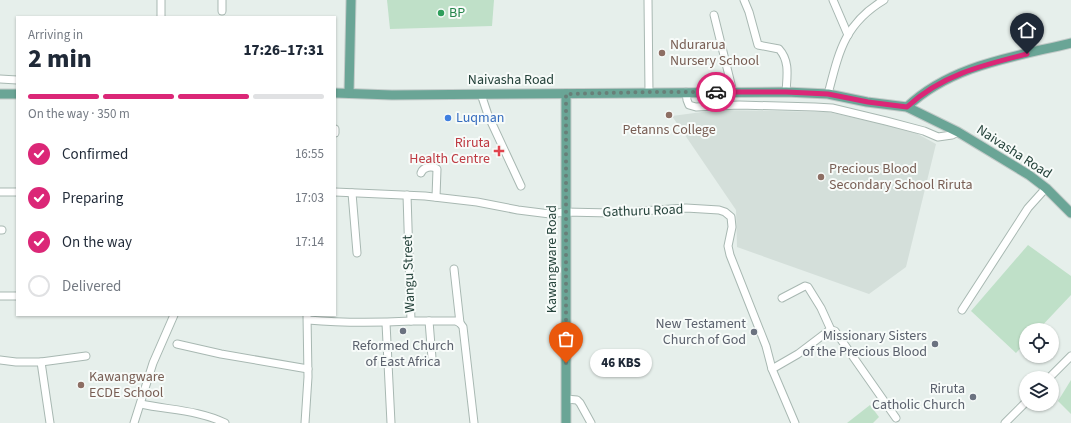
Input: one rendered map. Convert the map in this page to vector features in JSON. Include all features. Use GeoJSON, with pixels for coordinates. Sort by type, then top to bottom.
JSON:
{"type":"FeatureCollection","features":[{"type":"Feature","properties":{"kind":"main road"},"geometry":{"type":"LineString","coordinates":[[349,93],[351,0]]}},
{"type":"Feature","properties":{"kind":"main road"},"geometry":{"type":"LineString","coordinates":[[907,107],[926,90],[955,75],[984,64],[1071,43]]}},
{"type":"Feature","properties":{"kind":"main road","name":"Naivasha Road"},"geometry":{"type":"LineString","coordinates":[[336,93],[392,95],[786,92],[828,94],[868,102],[907,107],[958,132],[1029,175],[1046,188],[1071,213]]}},
{"type":"Feature","properties":{"kind":"main road"},"geometry":{"type":"LineString","coordinates":[[0,94],[16,94]]}},
{"type":"Feature","properties":{"kind":"main road","name":"Kawangware Road"},"geometry":{"type":"LineString","coordinates":[[566,94],[566,423]]}},
{"type":"Feature","properties":{"kind":"street"},"geometry":{"type":"LineString","coordinates":[[161,0],[161,16]]}},
{"type":"Feature","properties":{"kind":"street"},"geometry":{"type":"LineString","coordinates":[[222,0],[222,11]]}},
{"type":"Feature","properties":{"kind":"street"},"geometry":{"type":"LineString","coordinates":[[648,0],[649,92]]}},
{"type":"Feature","properties":{"kind":"street"},"geometry":{"type":"LineString","coordinates":[[744,0],[758,44],[779,49],[786,61],[788,72],[786,92]]}},
{"type":"Feature","properties":{"kind":"street"},"geometry":{"type":"LineString","coordinates":[[832,0],[848,35]]}},
{"type":"Feature","properties":{"kind":"street"},"geometry":{"type":"LineString","coordinates":[[828,94],[840,50],[848,35],[859,18],[870,8],[884,0]]}},
{"type":"Feature","properties":{"kind":"street"},"geometry":{"type":"LineString","coordinates":[[714,15],[739,105]]}},
{"type":"Feature","properties":{"kind":"street"},"geometry":{"type":"LineString","coordinates":[[0,79],[16,80]]}},
{"type":"Feature","properties":{"kind":"street","name":"Naivasha Road"},"geometry":{"type":"LineString","coordinates":[[686,92],[689,105],[696,107],[739,105],[832,108],[924,131],[938,137],[952,135],[958,132]]}},
{"type":"Feature","properties":{"kind":"street"},"geometry":{"type":"LineString","coordinates":[[481,94],[488,115],[521,186]]}},
{"type":"Feature","properties":{"kind":"street"},"geometry":{"type":"LineString","coordinates":[[421,173],[426,167],[434,167],[437,169],[436,197]]}},
{"type":"Feature","properties":{"kind":"street"},"geometry":{"type":"LineString","coordinates":[[962,310],[1028,208],[1046,188]]}},
{"type":"Feature","properties":{"kind":"street"},"geometry":{"type":"LineString","coordinates":[[0,192],[16,192]]}},
{"type":"Feature","properties":{"kind":"street","name":"Gathuru Road"},"geometry":{"type":"LineString","coordinates":[[336,192],[436,197],[550,214],[565,212],[611,213],[686,208],[719,210],[725,212],[730,217],[732,227],[728,246],[730,255],[766,346],[772,369],[793,422]]}},
{"type":"Feature","properties":{"kind":"street"},"geometry":{"type":"LineString","coordinates":[[352,193],[358,253]]}},
{"type":"Feature","properties":{"kind":"street","name":"Wangu Street"},"geometry":{"type":"LineString","coordinates":[[407,195],[411,321],[456,321],[460,323]]}},
{"type":"Feature","properties":{"kind":"street"},"geometry":{"type":"LineString","coordinates":[[454,269],[460,323],[464,327],[465,333],[466,361],[474,423]]}},
{"type":"Feature","properties":{"kind":"street"},"geometry":{"type":"LineString","coordinates":[[782,298],[805,286],[808,287],[821,308],[831,330],[835,331],[896,418]]}},
{"type":"Feature","properties":{"kind":"street"},"geometry":{"type":"LineString","coordinates":[[0,296],[16,296]]}},
{"type":"Feature","properties":{"kind":"street"},"geometry":{"type":"LineString","coordinates":[[134,423],[153,362],[174,316]]}},
{"type":"Feature","properties":{"kind":"street"},"geometry":{"type":"LineString","coordinates":[[305,423],[308,368],[307,318],[352,323],[411,321]]}},
{"type":"Feature","properties":{"kind":"street"},"geometry":{"type":"LineString","coordinates":[[429,321],[432,358]]}},
{"type":"Feature","properties":{"kind":"street"},"geometry":{"type":"LineString","coordinates":[[386,323],[391,423]]}},
{"type":"Feature","properties":{"kind":"street"},"geometry":{"type":"LineString","coordinates":[[772,369],[831,330]]}},
{"type":"Feature","properties":{"kind":"street"},"geometry":{"type":"LineString","coordinates":[[177,344],[221,354],[308,368]]}},
{"type":"Feature","properties":{"kind":"street"},"geometry":{"type":"LineString","coordinates":[[0,360],[16,362],[41,362],[86,356]]}},
{"type":"Feature","properties":{"kind":"street"},"geometry":{"type":"LineString","coordinates":[[1056,371],[1071,356]]}},
{"type":"Feature","properties":{"kind":"street"},"geometry":{"type":"LineString","coordinates":[[41,362],[50,423]]}},
{"type":"Feature","properties":{"kind":"street"},"geometry":{"type":"LineString","coordinates":[[566,399],[577,400],[591,423]]}},
{"type":"Feature","properties":{"kind":"street"},"geometry":{"type":"LineString","coordinates":[[141,404],[204,415],[225,423]]}},
{"type":"Feature","properties":{"kind":"street"},"geometry":{"type":"LineString","coordinates":[[1005,423],[1019,409]]}},
{"type":"Feature","properties":{"kind":"shaded area","name":"Precious Blood Secondary School Riruta"},"geometry":{"type":"Polygon","coordinates":[[[717,110],[828,112],[916,133],[936,144],[906,267],[869,294],[737,247],[736,210],[672,116],[717,110]]]}},
{"type":"Feature","properties":{"kind":"green space","name":"BP"},"geometry":{"type":"Polygon","coordinates":[[[387,0],[494,0],[492,26],[390,29],[387,0]]]}},
{"type":"Feature","properties":{"kind":"green space"},"geometry":{"type":"Polygon","coordinates":[[[1028,245],[1071,276],[1071,295],[1045,323],[1019,323],[1019,350],[1016,353],[971,311],[1028,245]]]}},
{"type":"Feature","properties":{"kind":"green space"},"geometry":{"type":"Polygon","coordinates":[[[1071,380],[1071,414],[1059,402],[1059,399],[1071,380]]]}},
{"type":"Feature","properties":{"kind":"green space"},"geometry":{"type":"Polygon","coordinates":[[[870,405],[879,417],[873,423],[847,423],[870,405]]]}},
{"type":"Feature","properties":{"kind":"way so far"},"geometry":{"type":"LineString","coordinates":[[566,363],[566,94],[716,92]]}},
{"type":"Feature","properties":{"kind":"place","name":"BP"},"geometry":{"type":"Point","coordinates":[441,13]}},
{"type":"Feature","properties":{"kind":"place","name":"Ndurarua Nursery School"},"geometry":{"type":"Point","coordinates":[662,53]}},
{"type":"Feature","properties":{"kind":"place","name":"Petanns College"},"geometry":{"type":"Point","coordinates":[669,115]}},
{"type":"Feature","properties":{"kind":"place","name":"Luqman"},"geometry":{"type":"Point","coordinates":[448,118]}},
{"type":"Feature","properties":{"kind":"place","name":"Riruta Health Centre"},"geometry":{"type":"Point","coordinates":[499,151]}},
{"type":"Feature","properties":{"kind":"place","name":"Precious Blood Secondary School Riruta"},"geometry":{"type":"Point","coordinates":[821,177]}},
{"type":"Feature","properties":{"kind":"place","name":"Reformed Church of East Africa"},"geometry":{"type":"Point","coordinates":[403,331]}},
{"type":"Feature","properties":{"kind":"place","name":"New Testament Church of God"},"geometry":{"type":"Point","coordinates":[754,332]}},
{"type":"Feature","properties":{"kind":"place","name":"Missionary Sisters of the Precious Blood"},"geometry":{"type":"Point","coordinates":[935,344]}},
{"type":"Feature","properties":{"kind":"place","name":"46 KBS"},"geometry":{"type":"Point","coordinates":[566,363]}},
{"type":"Feature","properties":{"kind":"place","name":"Kawangware ECDE School"},"geometry":{"type":"Point","coordinates":[81,385]}},
{"type":"Feature","properties":{"kind":"place","name":"Riruta Catholic Church"},"geometry":{"type":"Point","coordinates":[973,397]}},
{"type":"Feature","properties":{"kind":"route"},"geometry":{"type":"LineString","coordinates":[[716,92],[786,92],[828,94],[886,105],[907,107],[926,90],[955,75],[984,64],[1027,54]]}}]}
